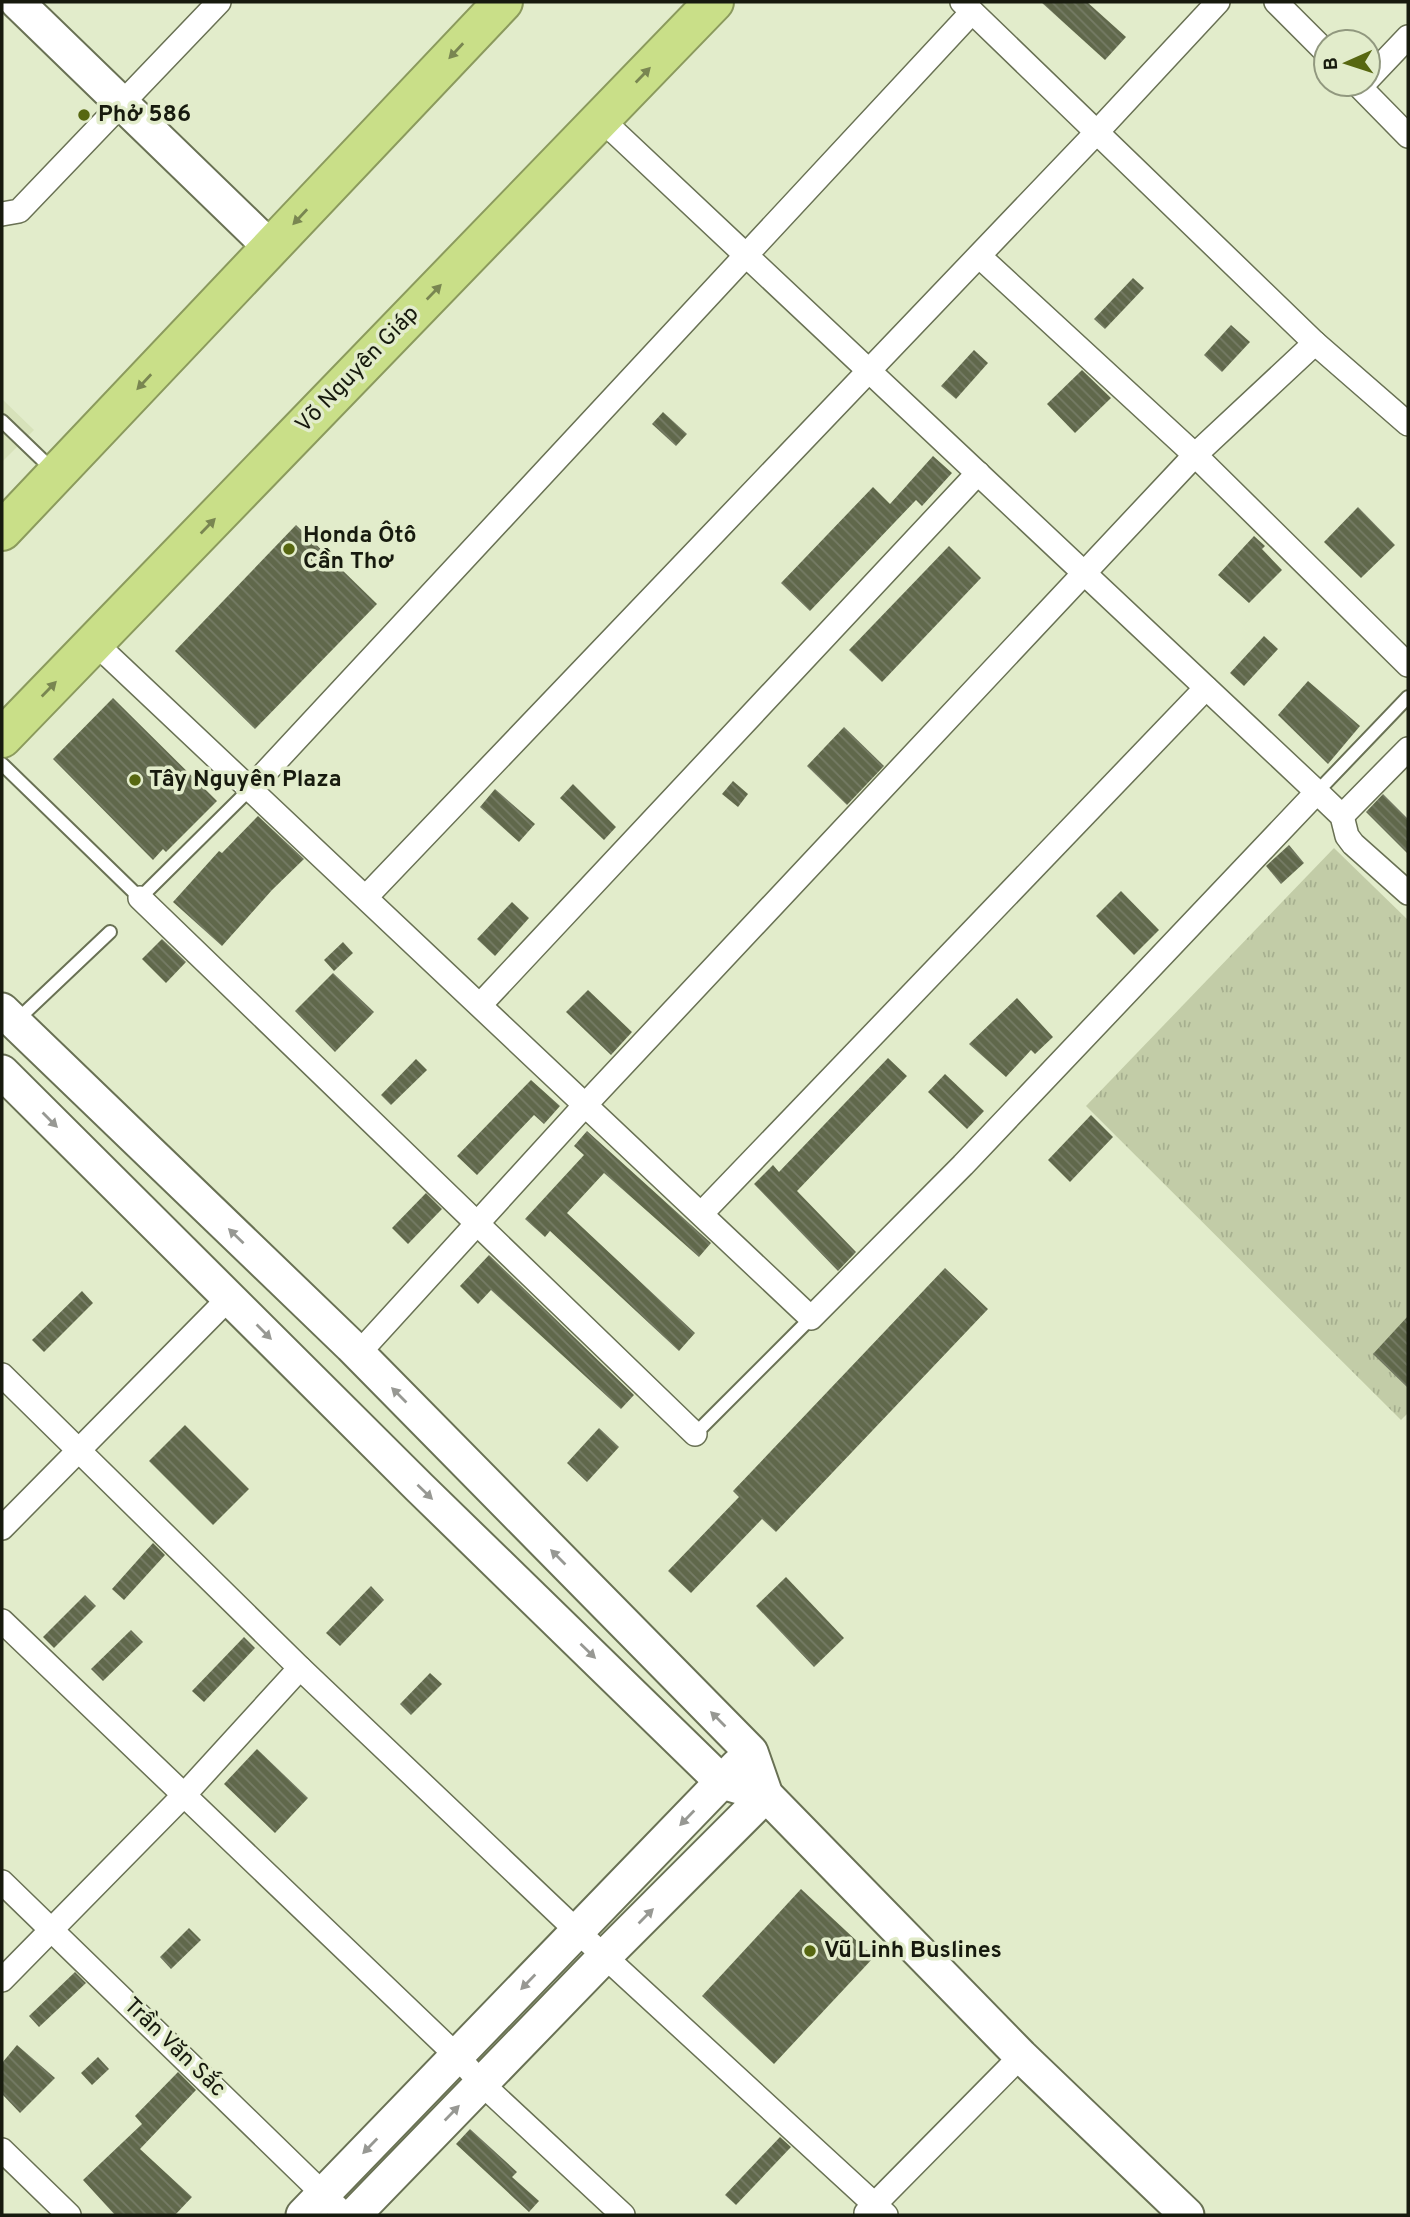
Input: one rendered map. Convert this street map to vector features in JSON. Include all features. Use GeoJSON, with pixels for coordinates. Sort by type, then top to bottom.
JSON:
{"type":"FeatureCollection","features":[{"type":"Feature","properties":{"kind":"highway"},"geometry":{"type":"LineString","coordinates":[[2,531],[503,2]]}},
{"type":"Feature","properties":{"kind":"highway","name":"Võ Nguyên Giáp"},"geometry":{"type":"LineString","coordinates":[[2,738],[714,2]]}},
{"type":"Feature","properties":{"kind":"street"},"geometry":{"type":"LineString","coordinates":[[17,2],[271,248]]}},
{"type":"Feature","properties":{"kind":"street"},"geometry":{"type":"LineString","coordinates":[[2,214],[19,211],[219,2]]}},
{"type":"Feature","properties":{"kind":"street"},"geometry":{"type":"LineString","coordinates":[[366,897],[1218,2]]}},
{"type":"Feature","properties":{"kind":"street"},"geometry":{"type":"LineString","coordinates":[[1276,2],[1312,38]]}},
{"type":"Feature","properties":{"kind":"street"},"geometry":{"type":"LineString","coordinates":[[250,789],[746,255],[967,7],[1315,343],[1408,424]]}},
{"type":"Feature","properties":{"kind":"street"},"geometry":{"type":"LineString","coordinates":[[1382,63],[1408,37]]}},
{"type":"Feature","properties":{"kind":"street"},"geometry":{"type":"LineString","coordinates":[[1375,98],[1408,136]]}},
{"type":"Feature","properties":{"kind":"street"},"geometry":{"type":"LineString","coordinates":[[601,119],[1317,792],[1342,816],[1353,844],[1408,893]]}},
{"type":"Feature","properties":{"kind":"street"},"geometry":{"type":"LineString","coordinates":[[979,256],[1195,455],[1408,665]]}},
{"type":"Feature","properties":{"kind":"street"},"geometry":{"type":"LineString","coordinates":[[358,1354],[586,1104],[1195,455],[1315,343]]}},
{"type":"Feature","properties":{"kind":"street"},"geometry":{"type":"LineString","coordinates":[[480,1005],[978,473]]}},
{"type":"Feature","properties":{"kind":"street"},"geometry":{"type":"LineString","coordinates":[[94,642],[811,1318],[963,1165],[1317,792]]}},
{"type":"Feature","properties":{"kind":"street"},"geometry":{"type":"LineString","coordinates":[[702,1213],[1206,688]]}},
{"type":"Feature","properties":{"kind":"street"},"geometry":{"type":"LineString","coordinates":[[1342,816],[1408,749]]}},
{"type":"Feature","properties":{"kind":"street"},"geometry":{"type":"LineString","coordinates":[[140,898],[695,1434]]}},
{"type":"Feature","properties":{"kind":"street"},"geometry":{"type":"LineString","coordinates":[[8,1016],[358,1354],[751,1752],[766,1795],[1021,2056],[1187,2215]]}},
{"type":"Feature","properties":{"kind":"street"},"geometry":{"type":"LineString","coordinates":[[2,1072],[722,1782],[766,1795]]}},
{"type":"Feature","properties":{"kind":"street"},"geometry":{"type":"LineString","coordinates":[[2,1528],[229,1298]]}},
{"type":"Feature","properties":{"kind":"street"},"geometry":{"type":"LineString","coordinates":[[2,1375],[300,1668],[875,2212],[1021,2056]]}},
{"type":"Feature","properties":{"kind":"street"},"geometry":{"type":"LineString","coordinates":[[2,1621],[457,2056],[481,2083],[623,2215]]}},
{"type":"Feature","properties":{"kind":"street"},"geometry":{"type":"LineString","coordinates":[[2,1980],[185,1794],[300,1668]]}},
{"type":"Feature","properties":{"kind":"street"},"geometry":{"type":"LineString","coordinates":[[324,2208],[457,2056],[751,1752]]}},
{"type":"Feature","properties":{"kind":"street"},"geometry":{"type":"LineString","coordinates":[[354,2215],[605,1956],[766,1795]]}},
{"type":"Feature","properties":{"kind":"street","name":"Trần Văn Sắc"},"geometry":{"type":"LineString","coordinates":[[2,1882],[324,2208]]}},
{"type":"Feature","properties":{"kind":"street"},"geometry":{"type":"LineString","coordinates":[[2,2150],[68,2215]]}},
{"type":"Feature","properties":{"kind":"lane"},"geometry":{"type":"LineString","coordinates":[[3,425],[57,474]]}},
{"type":"Feature","properties":{"kind":"lane"},"geometry":{"type":"LineString","coordinates":[[1317,792],[1408,697]]}},
{"type":"Feature","properties":{"kind":"lane"},"geometry":{"type":"LineString","coordinates":[[2,764],[140,898],[250,789]]}},
{"type":"Feature","properties":{"kind":"lane"},"geometry":{"type":"LineString","coordinates":[[8,1016],[110,932]]}},
{"type":"Feature","properties":{"kind":"lane"},"geometry":{"type":"LineString","coordinates":[[695,1434],[811,1318]]}},
{"type":"Feature","properties":{"kind":"shaded area"},"geometry":{"type":"Polygon","coordinates":[[[2,399],[34,430],[2,462],[2,399]]]}},
{"type":"Feature","properties":{"kind":"green space"},"geometry":{"type":"Polygon","coordinates":[[[1334,848],[1408,920],[1408,1413],[1401,1420],[1086,1106],[1334,848]]]}},
{"type":"Feature","properties":{"kind":"building"},"geometry":{"type":"Polygon","coordinates":[[[1041,2],[1087,2],[1126,37],[1105,60],[1041,2]]]}},
{"type":"Feature","properties":{"kind":"building"},"geometry":{"type":"Polygon","coordinates":[[[1133,278],[1144,288],[1105,329],[1094,319],[1133,278]]]}},
{"type":"Feature","properties":{"kind":"building"},"geometry":{"type":"Polygon","coordinates":[[[1231,325],[1250,342],[1222,372],[1204,355],[1231,325]]]}},
{"type":"Feature","properties":{"kind":"building"},"geometry":{"type":"Polygon","coordinates":[[[974,350],[988,363],[956,399],[941,386],[974,350]]]}},
{"type":"Feature","properties":{"kind":"building"},"geometry":{"type":"Polygon","coordinates":[[[1082,370],[1111,398],[1075,433],[1047,404],[1082,370]]]}},
{"type":"Feature","properties":{"kind":"building"},"geometry":{"type":"Polygon","coordinates":[[[663,412],[687,434],[676,446],[652,424],[663,412]]]}},
{"type":"Feature","properties":{"kind":"building"},"geometry":{"type":"Polygon","coordinates":[[[933,456],[952,473],[922,506],[916,500],[810,611],[781,583],[873,487],[890,504],[933,456]]]}},
{"type":"Feature","properties":{"kind":"building"},"geometry":{"type":"Polygon","coordinates":[[[1358,507],[1395,545],[1361,578],[1324,542],[1358,507]]]}},
{"type":"Feature","properties":{"kind":"building"},"geometry":{"type":"Polygon","coordinates":[[[296,525],[377,604],[255,729],[175,651],[296,525]]]}},
{"type":"Feature","properties":{"kind":"building"},"geometry":{"type":"Polygon","coordinates":[[[1254,536],[1265,546],[1262,549],[1282,570],[1249,603],[1218,575],[1254,536]]]}},
{"type":"Feature","properties":{"kind":"building"},"geometry":{"type":"Polygon","coordinates":[[[949,546],[981,578],[882,682],[849,650],[949,546]]]}},
{"type":"Feature","properties":{"kind":"building"},"geometry":{"type":"Polygon","coordinates":[[[1264,636],[1278,649],[1244,686],[1230,673],[1264,636]]]}},
{"type":"Feature","properties":{"kind":"building"},"geometry":{"type":"Polygon","coordinates":[[[1308,681],[1360,726],[1328,764],[1278,715],[1308,681]]]}},
{"type":"Feature","properties":{"kind":"building","name":"Tây Nguyên Plaza"},"geometry":{"type":"Polygon","coordinates":[[[113,698],[217,801],[166,852],[163,849],[153,860],[53,759],[113,698]]]}},
{"type":"Feature","properties":{"kind":"building"},"geometry":{"type":"Polygon","coordinates":[[[844,727],[884,766],[847,805],[807,766],[844,727]]]}},
{"type":"Feature","properties":{"kind":"building"},"geometry":{"type":"Polygon","coordinates":[[[733,781],[748,794],[738,807],[722,794],[733,781]]]}},
{"type":"Feature","properties":{"kind":"building"},"geometry":{"type":"Polygon","coordinates":[[[573,784],[616,827],[604,840],[560,798],[573,784]]]}},
{"type":"Feature","properties":{"kind":"building"},"geometry":{"type":"Polygon","coordinates":[[[495,789],[535,824],[519,842],[480,807],[495,789]]]}},
{"type":"Feature","properties":{"kind":"building"},"geometry":{"type":"Polygon","coordinates":[[[1383,794],[1408,819],[1408,854],[1366,812],[1383,794]]]}},
{"type":"Feature","properties":{"kind":"building"},"geometry":{"type":"Polygon","coordinates":[[[258,816],[304,859],[222,946],[173,902],[219,851],[222,853],[258,816]]]}},
{"type":"Feature","properties":{"kind":"building"},"geometry":{"type":"Polygon","coordinates":[[[1289,845],[1304,863],[1281,884],[1266,866],[1289,845]]]}},
{"type":"Feature","properties":{"kind":"building"},"geometry":{"type":"Polygon","coordinates":[[[1121,891],[1159,930],[1134,955],[1096,916],[1121,891]]]}},
{"type":"Feature","properties":{"kind":"building"},"geometry":{"type":"Polygon","coordinates":[[[512,902],[529,918],[495,956],[477,939],[512,902]]]}},
{"type":"Feature","properties":{"kind":"building"},"geometry":{"type":"Polygon","coordinates":[[[162,939],[186,962],[166,983],[142,959],[162,939]]]}},
{"type":"Feature","properties":{"kind":"building"},"geometry":{"type":"Polygon","coordinates":[[[343,942],[353,953],[334,971],[324,960],[343,942]]]}},
{"type":"Feature","properties":{"kind":"building"},"geometry":{"type":"Polygon","coordinates":[[[333,973],[374,1012],[335,1052],[295,1011],[333,973]]]}},
{"type":"Feature","properties":{"kind":"building"},"geometry":{"type":"Polygon","coordinates":[[[588,990],[632,1032],[611,1055],[566,1012],[588,990]]]}},
{"type":"Feature","properties":{"kind":"building"},"geometry":{"type":"Polygon","coordinates":[[[1017,998],[1053,1037],[1035,1054],[1031,1050],[1006,1077],[969,1044],[1017,998]]]}},
{"type":"Feature","properties":{"kind":"building"},"geometry":{"type":"Polygon","coordinates":[[[888,1058],[907,1076],[797,1191],[856,1252],[838,1271],[754,1184],[773,1165],[779,1172],[888,1058]]]}},
{"type":"Feature","properties":{"kind":"building"},"geometry":{"type":"Polygon","coordinates":[[[416,1059],[427,1070],[391,1105],[381,1095],[416,1059]]]}},
{"type":"Feature","properties":{"kind":"building"},"geometry":{"type":"Polygon","coordinates":[[[945,1074],[984,1111],[967,1129],[928,1092],[945,1074]]]}},
{"type":"Feature","properties":{"kind":"building"},"geometry":{"type":"Polygon","coordinates":[[[531,1080],[560,1106],[544,1124],[534,1115],[477,1175],[457,1156],[531,1080]]]}},
{"type":"Feature","properties":{"kind":"building"},"geometry":{"type":"Polygon","coordinates":[[[1091,1115],[1113,1137],[1070,1182],[1048,1160],[1091,1115]]]}},
{"type":"Feature","properties":{"kind":"building"},"geometry":{"type":"Polygon","coordinates":[[[587,1131],[711,1243],[699,1257],[604,1173],[567,1213],[695,1333],[679,1351],[550,1231],[545,1237],[525,1219],[584,1155],[574,1146],[587,1131]]]}},
{"type":"Feature","properties":{"kind":"building"},"geometry":{"type":"Polygon","coordinates":[[[426,1193],[442,1209],[408,1244],[392,1228],[426,1193]]]}},
{"type":"Feature","properties":{"kind":"building"},"geometry":{"type":"Polygon","coordinates":[[[489,1255],[634,1395],[621,1409],[491,1290],[478,1304],[460,1286],[489,1255]]]}},
{"type":"Feature","properties":{"kind":"building"},"geometry":{"type":"Polygon","coordinates":[[[945,1268],[988,1309],[776,1532],[762,1519],[691,1593],[668,1571],[739,1497],[733,1491],[945,1268]]]}},
{"type":"Feature","properties":{"kind":"building"},"geometry":{"type":"Polygon","coordinates":[[[82,1291],[93,1303],[44,1352],[32,1340],[82,1291]]]}},
{"type":"Feature","properties":{"kind":"building"},"geometry":{"type":"Polygon","coordinates":[[[1408,1316],[1408,1388],[1373,1354],[1408,1316]]]}},
{"type":"Feature","properties":{"kind":"building"},"geometry":{"type":"Polygon","coordinates":[[[185,1425],[249,1489],[213,1525],[149,1461],[185,1425]]]}},
{"type":"Feature","properties":{"kind":"building"},"geometry":{"type":"Polygon","coordinates":[[[599,1428],[619,1447],[587,1482],[567,1463],[599,1428]]]}},
{"type":"Feature","properties":{"kind":"building"},"geometry":{"type":"Polygon","coordinates":[[[153,1543],[165,1555],[124,1600],[112,1589],[153,1543]]]}},
{"type":"Feature","properties":{"kind":"building"},"geometry":{"type":"Polygon","coordinates":[[[786,1577],[844,1638],[814,1667],[756,1606],[786,1577]]]}},
{"type":"Feature","properties":{"kind":"building"},"geometry":{"type":"Polygon","coordinates":[[[371,1586],[384,1600],[340,1646],[326,1633],[371,1586]]]}},
{"type":"Feature","properties":{"kind":"building"},"geometry":{"type":"Polygon","coordinates":[[[85,1595],[96,1606],[54,1648],[43,1637],[85,1595]]]}},
{"type":"Feature","properties":{"kind":"building"},"geometry":{"type":"Polygon","coordinates":[[[131,1630],[143,1642],[103,1681],[91,1669],[131,1630]]]}},
{"type":"Feature","properties":{"kind":"building"},"geometry":{"type":"Polygon","coordinates":[[[244,1637],[255,1648],[204,1702],[192,1691],[244,1637]]]}},
{"type":"Feature","properties":{"kind":"building"},"geometry":{"type":"Polygon","coordinates":[[[430,1673],[442,1684],[411,1715],[400,1704],[430,1673]]]}},
{"type":"Feature","properties":{"kind":"building"},"geometry":{"type":"Polygon","coordinates":[[[257,1749],[308,1798],[275,1833],[224,1784],[257,1749]]]}},
{"type":"Feature","properties":{"kind":"building"},"geometry":{"type":"Polygon","coordinates":[[[801,1889],[874,1957],[774,2064],[702,1996],[801,1889]]]}},
{"type":"Feature","properties":{"kind":"building"},"geometry":{"type":"Polygon","coordinates":[[[189,1928],[201,1940],[171,1969],[160,1957],[189,1928]]]}},
{"type":"Feature","properties":{"kind":"building"},"geometry":{"type":"Polygon","coordinates":[[[75,1972],[86,1983],[39,2027],[29,2016],[75,1972]]]}},
{"type":"Feature","properties":{"kind":"building"},"geometry":{"type":"Polygon","coordinates":[[[17,2045],[55,2078],[20,2113],[2,2094],[2,2063],[17,2045]]]}},
{"type":"Feature","properties":{"kind":"building"},"geometry":{"type":"Polygon","coordinates":[[[98,2057],[109,2069],[92,2085],[81,2073],[98,2057]]]}},
{"type":"Feature","properties":{"kind":"building"},"geometry":{"type":"Polygon","coordinates":[[[178,2072],[196,2090],[140,2149],[192,2197],[175,2215],[115,2215],[83,2180],[142,2124],[135,2116],[178,2072]]]}},
{"type":"Feature","properties":{"kind":"building"},"geometry":{"type":"Polygon","coordinates":[[[470,2129],[517,2172],[512,2177],[539,2201],[529,2212],[456,2144],[470,2129]]]}},
{"type":"Feature","properties":{"kind":"building"},"geometry":{"type":"Polygon","coordinates":[[[780,2137],[791,2147],[736,2205],[725,2195],[780,2137]]]}},
{"type":"Feature","properties":{"kind":"place","name":"Phở 586"},"geometry":{"type":"Point","coordinates":[84,115]}},
{"type":"Feature","properties":{"kind":"place","name":"Honda Ôtô Cần Thơ"},"geometry":{"type":"Point","coordinates":[289,549]}},
{"type":"Feature","properties":{"kind":"place","name":"Tây Nguyên Plaza"},"geometry":{"type":"Point","coordinates":[135,780]}},
{"type":"Feature","properties":{"kind":"place","name":"Vũ Linh Buslines"},"geometry":{"type":"Point","coordinates":[810,1951]}}]}
